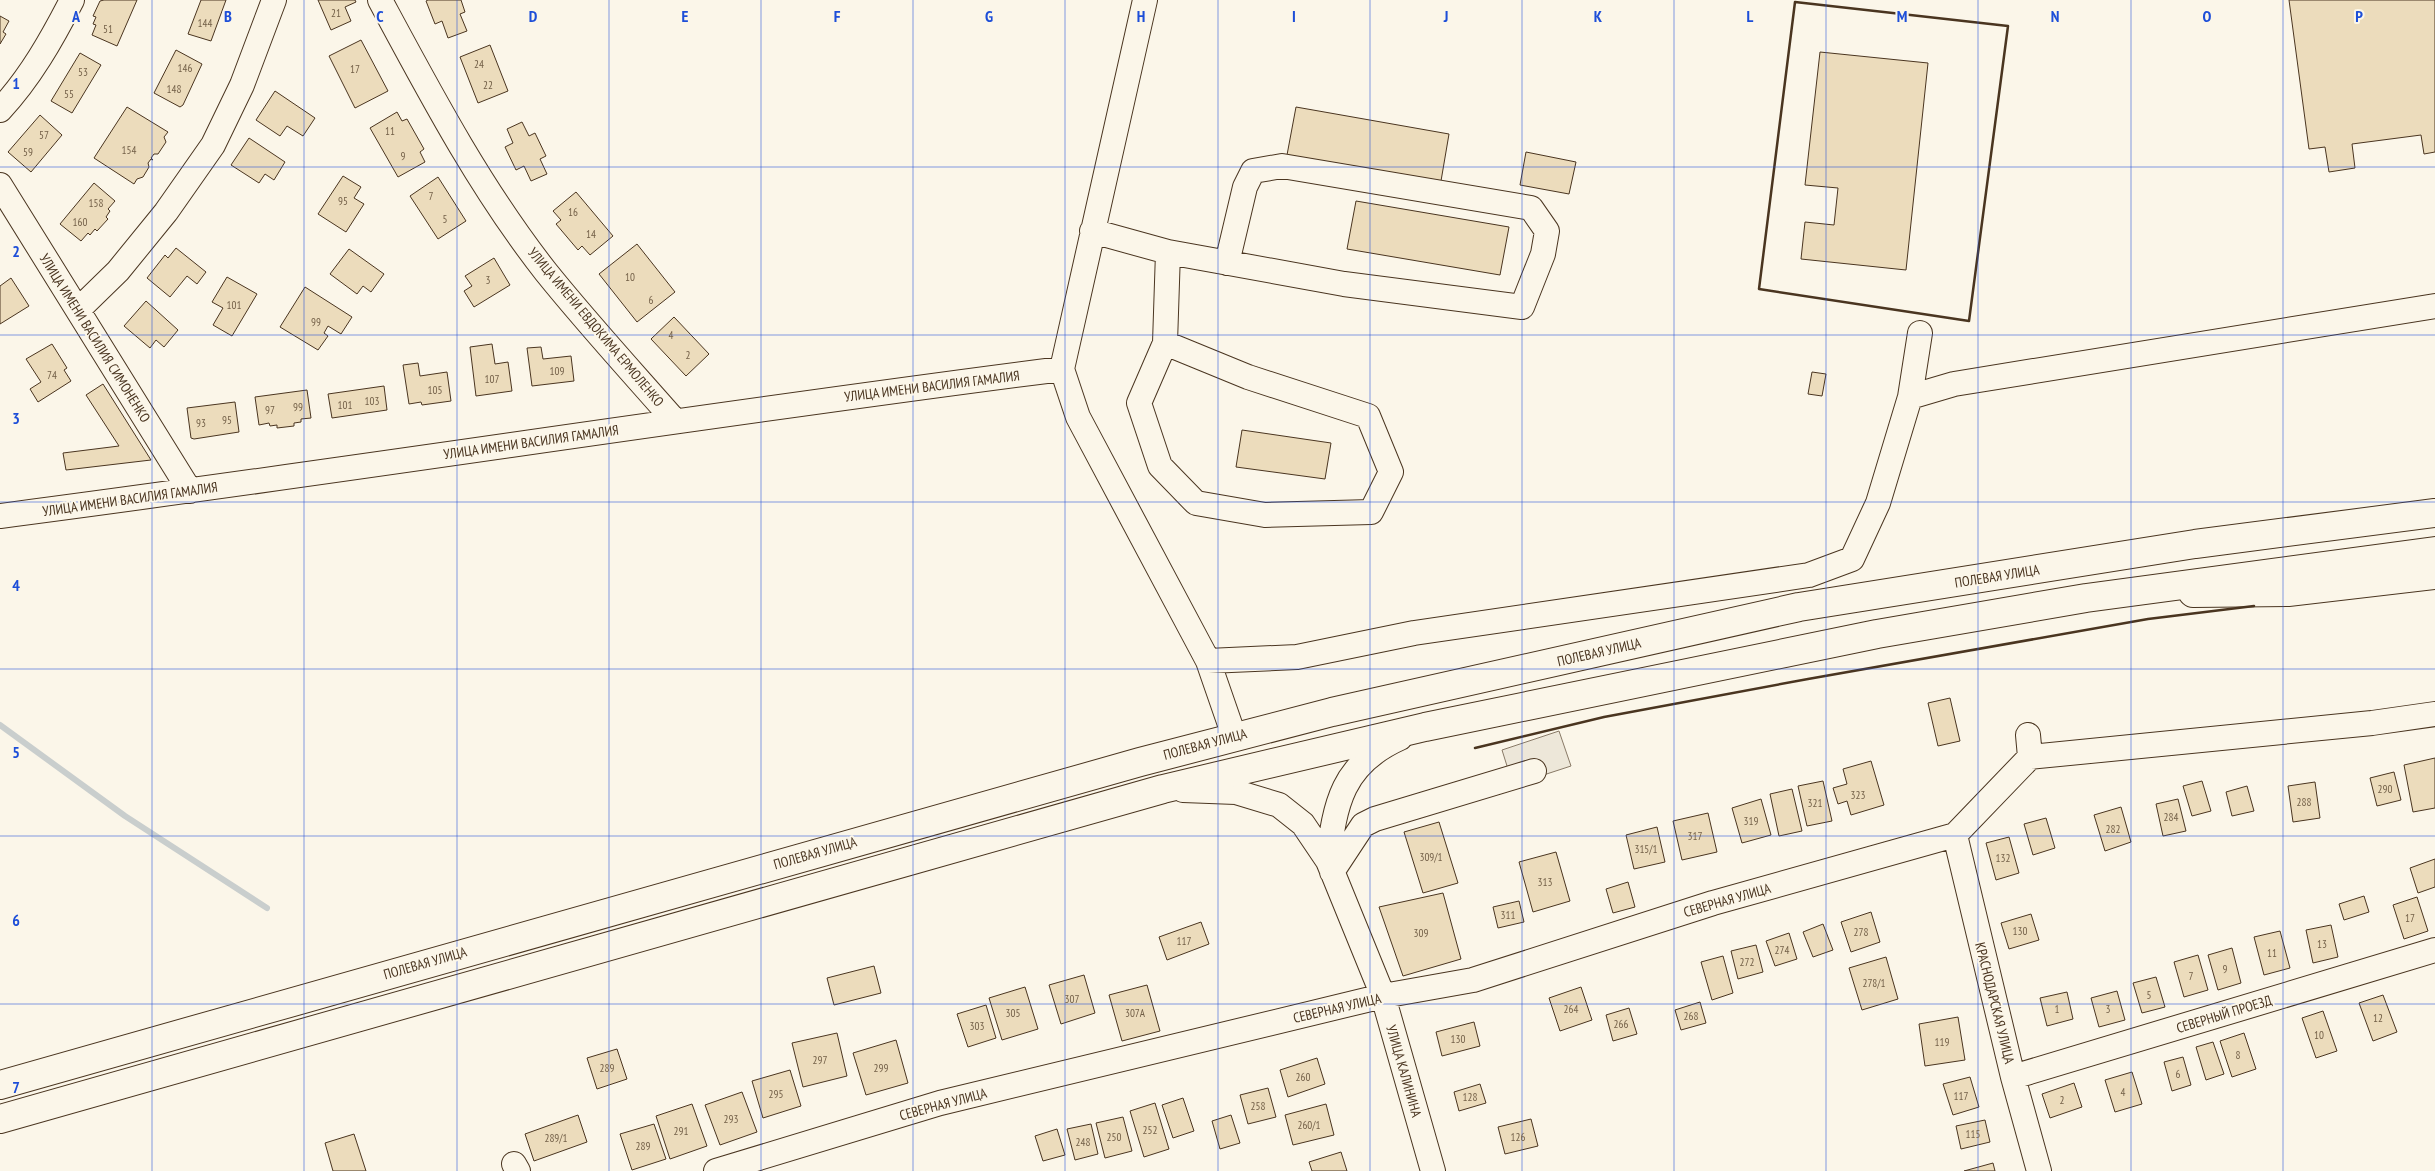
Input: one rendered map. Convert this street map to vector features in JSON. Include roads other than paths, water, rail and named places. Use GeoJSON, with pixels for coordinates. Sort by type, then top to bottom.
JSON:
{"type":"FeatureCollection","features":[{"type":"Feature","properties":{"kind":"main road","name":"ПОЛЕВАЯ УЛИЦА"},"geometry":{"type":"LineString","coordinates":[[0,1085],[408,968],[1234,736],[1342,709],[1799,607],[2195,544],[2435,513]]}},
{"type":"Feature","properties":{"kind":"main road"},"geometry":{"type":"LineString","coordinates":[[0,1119],[1163,789],[1424,727],[1877,634],[2119,594],[2435,551]]}},
{"type":"Feature","properties":{"kind":"main road"},"geometry":{"type":"LineString","coordinates":[[2119,594],[2288,592],[2435,575]]}},
{"type":"Feature","properties":{"kind":"street"},"geometry":{"type":"LineString","coordinates":[[0,110],[13,96],[50,43],[72,0]]}},
{"type":"Feature","properties":{"kind":"street"},"geometry":{"type":"LineString","coordinates":[[78,310],[118,271],[166,212],[213,145],[242,85],[274,0]]}},
{"type":"Feature","properties":{"kind":"street","name":"УЛИЦА ИМЕНИ ЕВДОКИМА ЕРМОЛЕНКО"},"geometry":{"type":"LineString","coordinates":[[380,0],[429,92],[486,185],[535,255],[675,422]]}},
{"type":"Feature","properties":{"kind":"street"},"geometry":{"type":"LineString","coordinates":[[1145,0],[1062,369],[1078,417],[1208,661],[1234,736]]}},
{"type":"Feature","properties":{"kind":"street"},"geometry":{"type":"LineString","coordinates":[[1092,231],[1168,252],[1227,263],[1344,284],[1522,307],[1543,254],[1547,231],[1531,208],[1282,166],[1253,171],[1245,187],[1227,263]]}},
{"type":"Feature","properties":{"kind":"street","name":"УЛИЦА ИМЕНИ ВАСИЛИЯ СИМОНЕНКО"},"geometry":{"type":"LineString","coordinates":[[0,185],[190,491]]}},
{"type":"Feature","properties":{"kind":"street"},"geometry":{"type":"LineString","coordinates":[[1165,343],[1248,377],[1368,416],[1391,472],[1371,512],[1265,515],[1196,503],[1160,466],[1139,403],[1165,343],[1168,252]]}},
{"type":"Feature","properties":{"kind":"street"},"geometry":{"type":"LineString","coordinates":[[1910,397],[1954,384],[2435,306]]}},
{"type":"Feature","properties":{"kind":"street"},"geometry":{"type":"LineString","coordinates":[[1208,661],[1297,657],[1414,633],[1809,575],[1852,559],[1878,503],[1910,397],[1920,332]]}},
{"type":"Feature","properties":{"kind":"street","name":"УЛИЦА ИМЕНИ ВАСИЛИЯ ГАМАЛИЯ"},"geometry":{"type":"LineString","coordinates":[[0,516],[190,491],[797,403],[1062,369]]}},
{"type":"Feature","properties":{"kind":"street"},"geometry":{"type":"LineString","coordinates":[[1955,835],[2029,746],[2372,723],[2435,714]]}},
{"type":"Feature","properties":{"kind":"street"},"geometry":{"type":"LineString","coordinates":[[1330,867],[1332,825],[1340,797],[1354,772],[1377,748],[1424,727]]}},
{"type":"Feature","properties":{"kind":"street"},"geometry":{"type":"LineString","coordinates":[[1330,867],[1363,825],[1375,819],[1534,771]]}},
{"type":"Feature","properties":{"kind":"street","name":"УЛИЦА КАЛИНИНА"},"geometry":{"type":"LineString","coordinates":[[1163,789],[1236,792],[1280,805],[1303,824],[1330,867],[1383,996],[1433,1171]]}},
{"type":"Feature","properties":{"kind":"street","name":"СЕВЕРНАЯ УЛИЦА"},"geometry":{"type":"LineString","coordinates":[[716,1171],[940,1103],[1383,996],[1473,980],[1713,903],[1955,835]]}},
{"type":"Feature","properties":{"kind":"street","name":"КРАСНОДАРСКАЯ УЛИЦА"},"geometry":{"type":"LineString","coordinates":[[1955,835],[2013,1077],[2040,1171]]}},
{"type":"Feature","properties":{"kind":"street","name":"СЕВЕРНЫЙ ПРОЕЗД"},"geometry":{"type":"LineString","coordinates":[[2013,1077],[2435,950]]}},
{"type":"Feature","properties":{"kind":"waterway"},"geometry":{"type":"LineString","coordinates":[[0,725],[125,816],[267,908]]}}]}
